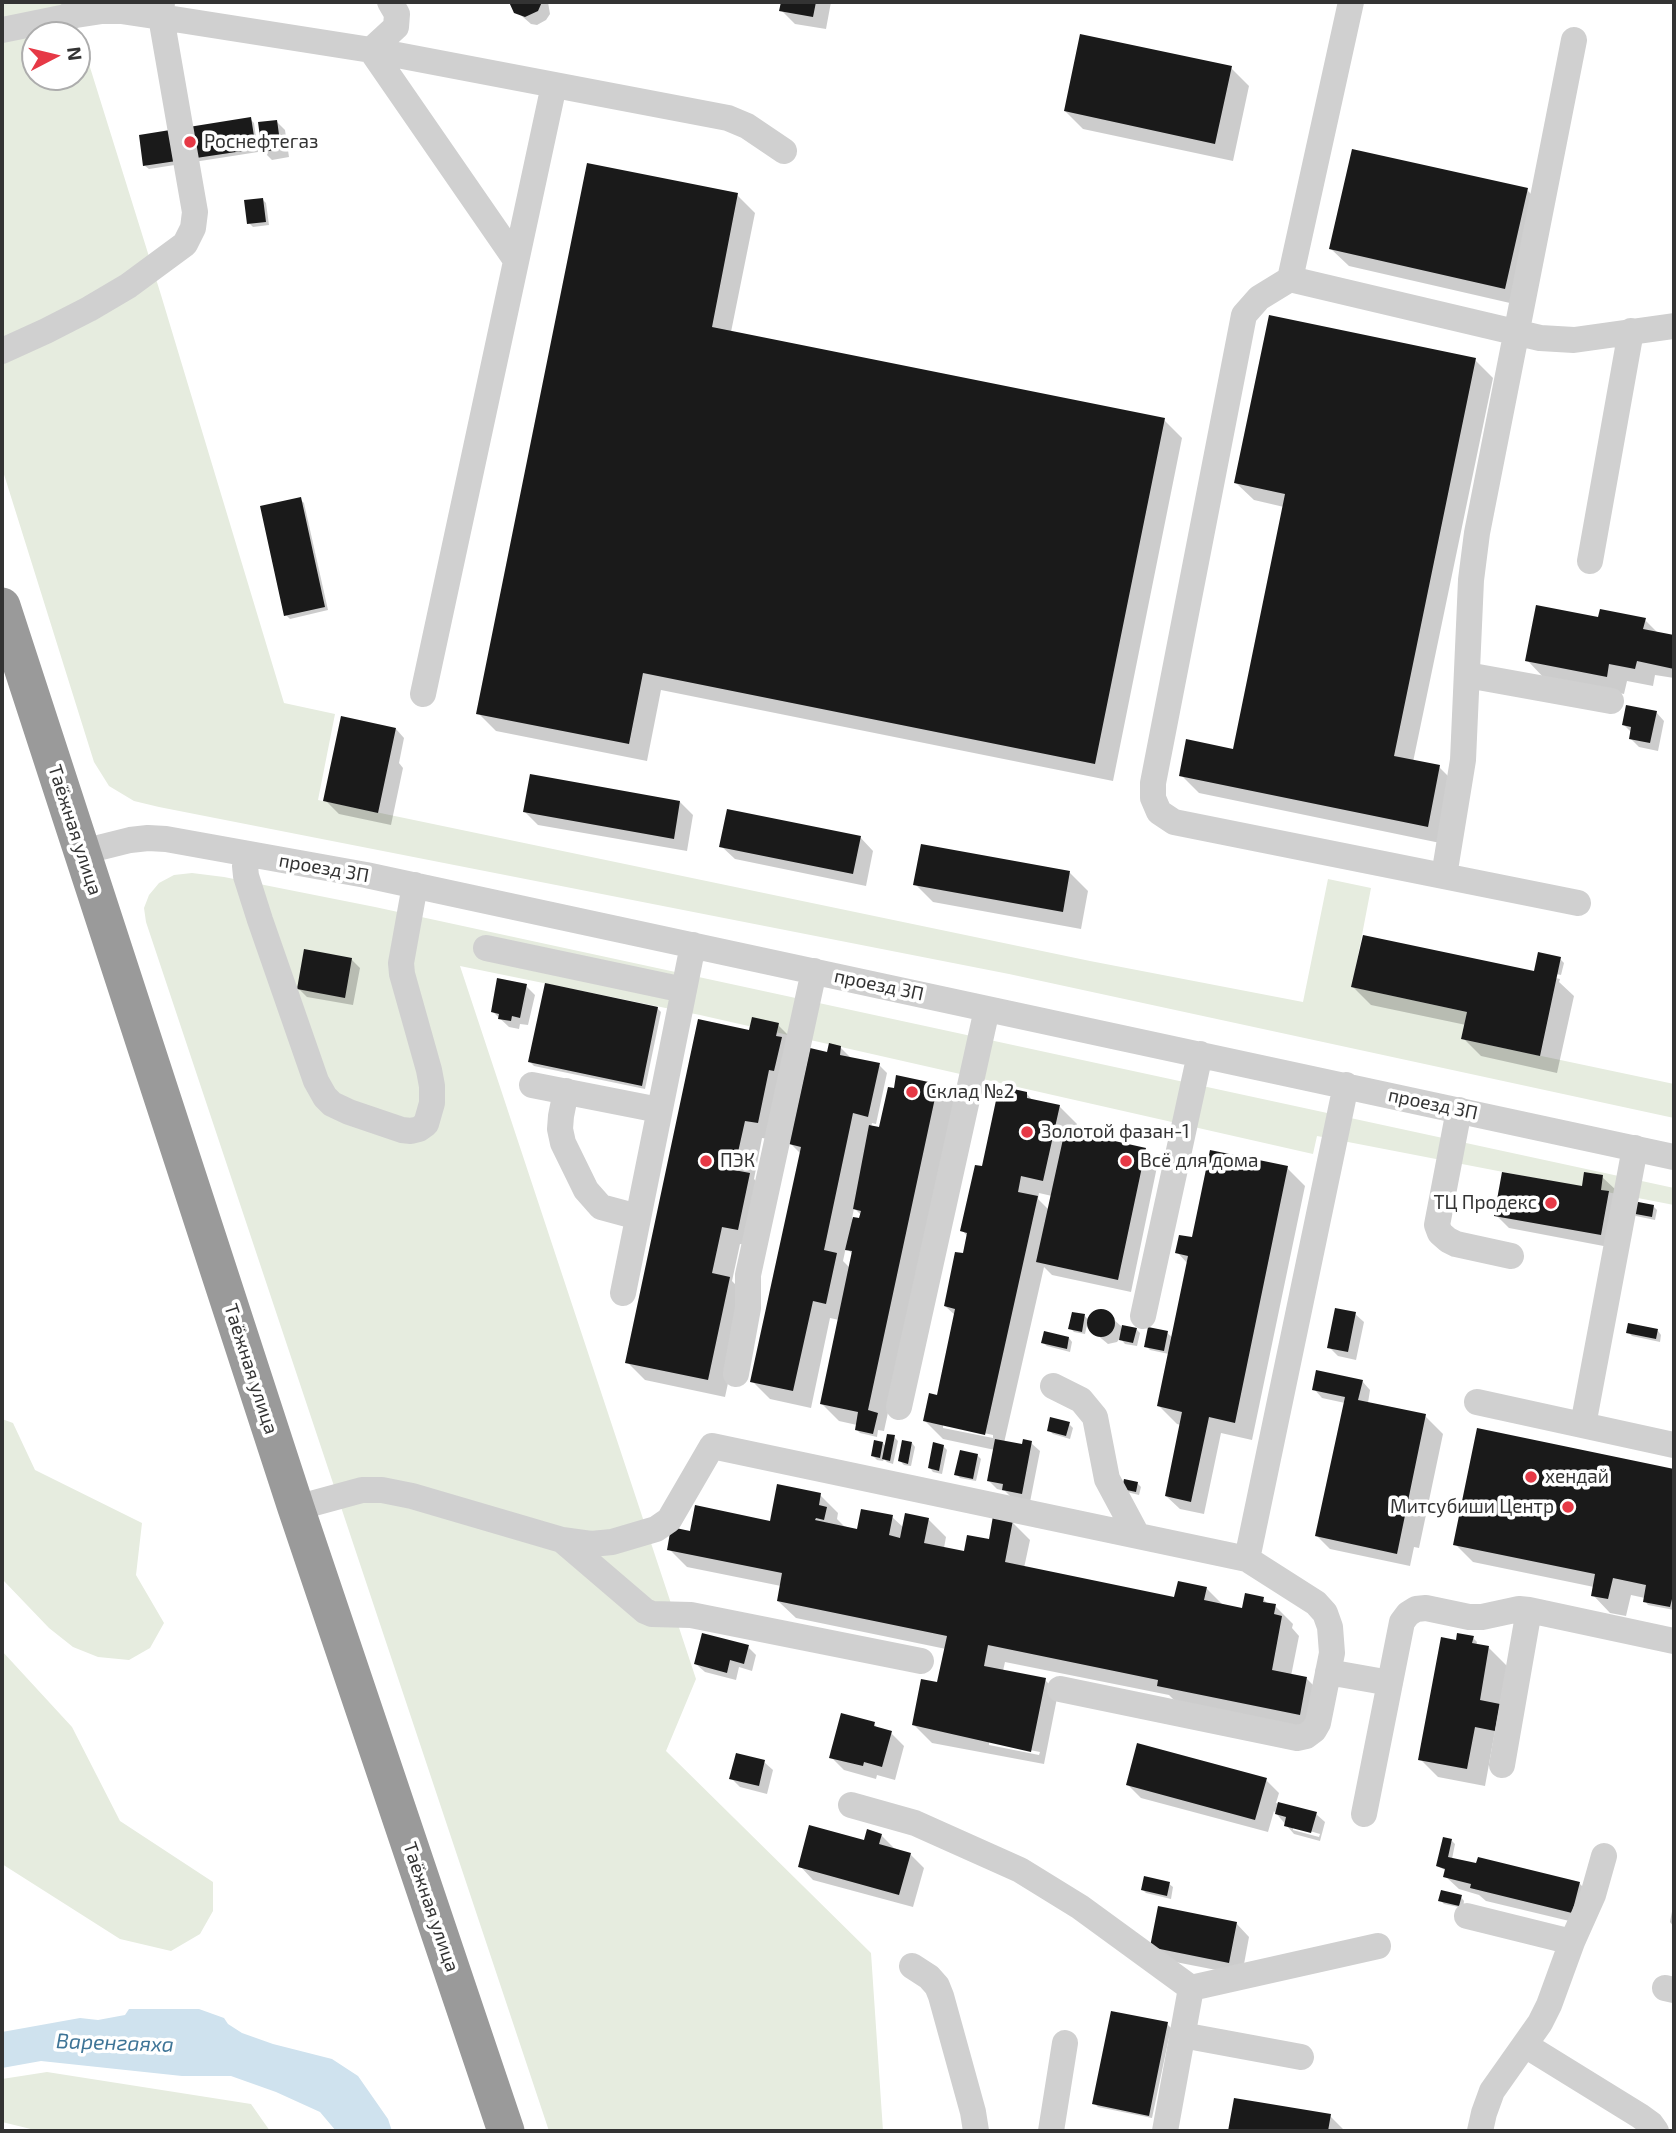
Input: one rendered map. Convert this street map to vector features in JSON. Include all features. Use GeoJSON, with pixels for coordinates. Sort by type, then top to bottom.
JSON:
{"type":"FeatureCollection","features":[{"type":"Feature","properties":{"kind":"highway","name":"Таёжная улица"},"geometry":{"type":"LineString","coordinates":[[2,606],[296,1508],[506,2131]]}},
{"type":"Feature","properties":{"kind":"street"},"geometry":{"type":"LineString","coordinates":[[371,50],[396,27],[397,14],[390,2]]}},
{"type":"Feature","properties":{"kind":"street"},"geometry":{"type":"LineString","coordinates":[[1290,279],[1351,2]]}},
{"type":"Feature","properties":{"kind":"street"},"geometry":{"type":"LineString","coordinates":[[2,30],[75,8],[102,11],[162,9],[728,118],[747,126],[784,151]]}},
{"type":"Feature","properties":{"kind":"street"},"geometry":{"type":"LineString","coordinates":[[2,351],[78,315],[128,286],[185,244],[193,228],[195,212],[162,9]]}},
{"type":"Feature","properties":{"kind":"street"},"geometry":{"type":"LineString","coordinates":[[1444,876],[1463,760],[1471,580],[1477,534],[1574,40]]}},
{"type":"Feature","properties":{"kind":"street"},"geometry":{"type":"LineString","coordinates":[[371,50],[516,260]]}},
{"type":"Feature","properties":{"kind":"street"},"geometry":{"type":"LineString","coordinates":[[423,694],[554,85]]}},
{"type":"Feature","properties":{"kind":"street"},"geometry":{"type":"LineString","coordinates":[[1578,903],[1174,822],[1159,812],[1153,798],[1153,783],[1244,315],[1252,304],[1290,279],[1540,338],[1574,340],[1674,326]]}},
{"type":"Feature","properties":{"kind":"street"},"geometry":{"type":"LineString","coordinates":[[1590,561],[1631,331]]}},
{"type":"Feature","properties":{"kind":"street"},"geometry":{"type":"LineString","coordinates":[[1467,676],[1611,701]]}},
{"type":"Feature","properties":{"kind":"street","name":"проезд 3П"},"geometry":{"type":"LineString","coordinates":[[82,852],[113,843],[148,838],[248,854],[415,886],[693,945],[1674,1157]]}},
{"type":"Feature","properties":{"kind":"street"},"geometry":{"type":"LineString","coordinates":[[248,854],[246,876],[256,909],[316,1081],[325,1097],[332,1104],[349,1112],[411,1131],[426,1124],[432,1103],[429,1070],[402,974],[403,950],[415,886]]}},
{"type":"Feature","properties":{"kind":"street"},"geometry":{"type":"LineString","coordinates":[[623,1293],[693,945]]}},
{"type":"Feature","properties":{"kind":"street"},"geometry":{"type":"LineString","coordinates":[[486,948],[684,990]]}},
{"type":"Feature","properties":{"kind":"street"},"geometry":{"type":"LineString","coordinates":[[736,1374],[748,1308],[748,1275],[814,971]]}},
{"type":"Feature","properties":{"kind":"street"},"geometry":{"type":"LineString","coordinates":[[900,1407],[987,1009]]}},
{"type":"Feature","properties":{"kind":"street"},"geometry":{"type":"LineString","coordinates":[[1143,1316],[1199,1054]]}},
{"type":"Feature","properties":{"kind":"street"},"geometry":{"type":"LineString","coordinates":[[532,1085],[659,1110]]}},
{"type":"Feature","properties":{"kind":"street"},"geometry":{"type":"LineString","coordinates":[[1247,1559],[1346,1085]]}},
{"type":"Feature","properties":{"kind":"street"},"geometry":{"type":"LineString","coordinates":[[566,1091],[560,1129],[563,1143],[586,1190],[601,1207],[638,1217]]}},
{"type":"Feature","properties":{"kind":"street"},"geometry":{"type":"LineString","coordinates":[[1459,1110],[1437,1225],[1440,1233],[1456,1244],[1511,1256]]}},
{"type":"Feature","properties":{"kind":"street"},"geometry":{"type":"LineString","coordinates":[[1583,1425],[1635,1148]]}},
{"type":"Feature","properties":{"kind":"street"},"geometry":{"type":"LineString","coordinates":[[1053,1386],[1081,1400],[1096,1417],[1107,1479],[1137,1535]]}},
{"type":"Feature","properties":{"kind":"street"},"geometry":{"type":"LineString","coordinates":[[1477,1402],[1674,1445]]}},
{"type":"Feature","properties":{"kind":"street"},"geometry":{"type":"LineString","coordinates":[[296,1508],[362,1490],[382,1490],[412,1496],[562,1540],[591,1544],[612,1542],[656,1529],[669,1520],[712,1446],[1247,1559],[1317,1603],[1325,1613],[1330,1627],[1332,1653],[1318,1723],[1306,1736],[1297,1738],[1060,1689]]}},
{"type":"Feature","properties":{"kind":"street"},"geometry":{"type":"LineString","coordinates":[[562,1540],[645,1611],[652,1614],[691,1615],[921,1661]]}},
{"type":"Feature","properties":{"kind":"street"},"geometry":{"type":"LineString","coordinates":[[1364,1814],[1402,1622],[1416,1609],[1426,1608],[1482,1617],[1529,1609],[1674,1641]]}},
{"type":"Feature","properties":{"kind":"street"},"geometry":{"type":"LineString","coordinates":[[1502,1765],[1529,1609]]}},
{"type":"Feature","properties":{"kind":"street"},"geometry":{"type":"LineString","coordinates":[[1328,1672],[1390,1683]]}},
{"type":"Feature","properties":{"kind":"street"},"geometry":{"type":"LineString","coordinates":[[851,1805],[937,1832],[1020,1870],[1080,1907],[1191,1987],[1378,1946]]}},
{"type":"Feature","properties":{"kind":"street"},"geometry":{"type":"LineString","coordinates":[[1480,2131],[1492,2091],[1549,2005],[1593,1895],[1604,1856]]}},
{"type":"Feature","properties":{"kind":"street"},"geometry":{"type":"LineString","coordinates":[[1467,1916],[1572,1942]]}},
{"type":"Feature","properties":{"kind":"street"},"geometry":{"type":"LineString","coordinates":[[912,1966],[929,1977],[941,1996],[976,2131]]}},
{"type":"Feature","properties":{"kind":"street"},"geometry":{"type":"LineString","coordinates":[[1165,2131],[1191,1987]]}},
{"type":"Feature","properties":{"kind":"street"},"geometry":{"type":"LineString","coordinates":[[1182,2035],[1301,2057]]}},
{"type":"Feature","properties":{"kind":"street"},"geometry":{"type":"LineString","coordinates":[[1051,2131],[1065,2043]]}},
{"type":"Feature","properties":{"kind":"street"},"geometry":{"type":"LineString","coordinates":[[1525,2045],[1640,2116],[1656,2131]]}},
{"type":"Feature","properties":{"kind":"shaded area"},"geometry":{"type":"Polygon","coordinates":[[[2,2],[61,2],[72,21],[21,21],[21,91],[91,91],[91,70],[284,703],[335,714],[318,800],[1090,961],[1303,1002],[1328,879],[1371,888],[1352,987],[1467,1012],[1461,1039],[1674,1084],[1674,1118],[1009,974],[159,807],[134,801],[109,786],[94,762],[2,468],[2,2]]]}},
{"type":"Feature","properties":{"kind":"shaded area"},"geometry":{"type":"Polygon","coordinates":[[[192,873],[375,907],[1674,1188],[1674,1205],[1317,1136],[1313,1154],[700,1015],[460,966],[696,1679],[666,1751],[871,1953],[883,2131],[549,2131],[146,922],[144,908],[149,895],[159,883],[174,875],[192,873]]]}},
{"type":"Feature","properties":{"kind":"shaded area"},"geometry":{"type":"Polygon","coordinates":[[[2,1419],[13,1423],[35,1470],[142,1523],[136,1575],[164,1623],[150,1648],[129,1660],[98,1657],[73,1647],[49,1628],[2,1579],[2,1419]]]}},
{"type":"Feature","properties":{"kind":"shaded area"},"geometry":{"type":"Polygon","coordinates":[[[2,1651],[72,1727],[120,1821],[213,1882],[213,1911],[200,1934],[171,1951],[120,1939],[2,1864],[2,1651]]]}},
{"type":"Feature","properties":{"kind":"shaded area"},"geometry":{"type":"Polygon","coordinates":[[[47,2072],[251,2104],[270,2131],[39,2131],[2,2122],[2,2079],[47,2072]]]}},
{"type":"Feature","properties":{"kind":"water","name":"Варенгаяха"},"geometry":{"type":"Polygon","coordinates":[[[129,2009],[199,2009],[224,2018],[242,2033],[332,2059],[358,2076],[388,2119],[392,2131],[336,2131],[320,2112],[231,2076],[182,2076],[41,2061],[2,2068],[2,2032],[80,2018],[98,2020],[125,2015],[129,2009]]]}},
{"type":"Feature","properties":{"kind":"building"},"geometry":{"type":"Polygon","coordinates":[[[509,2],[542,2],[538,11],[525,17],[514,13],[509,2]]]}},
{"type":"Feature","properties":{"kind":"building"},"geometry":{"type":"Polygon","coordinates":[[[781,2],[816,2],[813,17],[779,11],[781,2]]]}},
{"type":"Feature","properties":{"kind":"building"},"geometry":{"type":"Polygon","coordinates":[[[1080,34],[1232,66],[1215,144],[1064,111],[1080,34]]]}},
{"type":"Feature","properties":{"kind":"building"},"geometry":{"type":"Polygon","coordinates":[[[251,117],[256,149],[143,166],[139,135],[251,117]]]}},
{"type":"Feature","properties":{"kind":"building"},"geometry":{"type":"Polygon","coordinates":[[[277,120],[281,149],[262,152],[258,122],[277,120]]]}},
{"type":"Feature","properties":{"kind":"building"},"geometry":{"type":"Polygon","coordinates":[[[1352,149],[1528,188],[1505,289],[1329,249],[1352,149]]]}},
{"type":"Feature","properties":{"kind":"building"},"geometry":{"type":"Polygon","coordinates":[[[587,163],[738,193],[712,327],[1165,418],[1095,764],[643,673],[629,744],[476,714],[587,163]]]}},
{"type":"Feature","properties":{"kind":"building"},"geometry":{"type":"Polygon","coordinates":[[[263,198],[266,222],[247,224],[244,200],[263,198]]]}},
{"type":"Feature","properties":{"kind":"building"},"geometry":{"type":"Polygon","coordinates":[[[1269,315],[1476,358],[1394,756],[1440,765],[1428,827],[1179,776],[1186,739],[1233,749],[1285,494],[1234,483],[1269,315]]]}},
{"type":"Feature","properties":{"kind":"building"},"geometry":{"type":"Polygon","coordinates":[[[301,497],[325,607],[284,616],[260,506],[301,497]]]}},
{"type":"Feature","properties":{"kind":"building"},"geometry":{"type":"Polygon","coordinates":[[[1536,605],[1598,617],[1600,609],[1646,618],[1643,629],[1674,635],[1674,669],[1637,661],[1635,669],[1609,664],[1607,677],[1525,661],[1536,605]]]}},
{"type":"Feature","properties":{"kind":"building"},"geometry":{"type":"Polygon","coordinates":[[[1626,705],[1657,711],[1650,743],[1629,739],[1631,727],[1622,725],[1626,705]]]}},
{"type":"Feature","properties":{"kind":"building"},"geometry":{"type":"Polygon","coordinates":[[[341,716],[396,728],[378,813],[323,801],[341,716]]]}},
{"type":"Feature","properties":{"kind":"building"},"geometry":{"type":"Polygon","coordinates":[[[530,774],[680,801],[674,839],[523,812],[530,774]]]}},
{"type":"Feature","properties":{"kind":"building"},"geometry":{"type":"Polygon","coordinates":[[[727,809],[861,836],[853,874],[719,847],[727,809]]]}},
{"type":"Feature","properties":{"kind":"building"},"geometry":{"type":"Polygon","coordinates":[[[921,844],[1070,871],[1063,912],[913,885],[921,844]]]}},
{"type":"Feature","properties":{"kind":"building"},"geometry":{"type":"Polygon","coordinates":[[[1363,935],[1534,971],[1538,952],[1561,957],[1540,1056],[1461,1039],[1467,1012],[1351,987],[1363,935]]]}},
{"type":"Feature","properties":{"kind":"building"},"geometry":{"type":"Polygon","coordinates":[[[304,949],[352,958],[345,998],[297,989],[304,949]]]}},
{"type":"Feature","properties":{"kind":"building"},"geometry":{"type":"Polygon","coordinates":[[[497,978],[527,984],[520,1018],[512,1016],[511,1021],[498,1019],[499,1014],[491,1012],[497,978]]]}},
{"type":"Feature","properties":{"kind":"building"},"geometry":{"type":"Polygon","coordinates":[[[545,983],[658,1007],[642,1086],[528,1062],[545,983]]]}},
{"type":"Feature","properties":{"kind":"building"},"geometry":{"type":"Polygon","coordinates":[[[752,1017],[779,1023],[776,1036],[782,1037],[774,1071],[769,1070],[758,1123],[745,1121],[734,1170],[750,1173],[738,1230],[722,1227],[712,1273],[730,1277],[708,1380],[625,1363],[698,1019],[749,1030],[752,1017]]]}},
{"type":"Feature","properties":{"kind":"building"},"geometry":{"type":"Polygon","coordinates":[[[829,1043],[841,1046],[840,1055],[880,1063],[868,1117],[853,1113],[824,1250],[837,1253],[826,1304],[813,1301],[793,1391],[750,1382],[801,1147],[789,1144],[810,1048],[827,1052],[829,1043]]]}},
{"type":"Feature","properties":{"kind":"building"},"geometry":{"type":"Polygon","coordinates":[[[896,1075],[938,1084],[868,1410],[878,1413],[873,1434],[855,1430],[858,1412],[820,1404],[852,1251],[845,1250],[853,1217],[859,1218],[861,1211],[853,1209],[869,1125],[879,1127],[888,1087],[894,1088],[896,1075]]]}},
{"type":"Feature","properties":{"kind":"building"},"geometry":{"type":"Polygon","coordinates":[[[1009,1088],[1027,1092],[1027,1098],[1060,1105],[1043,1181],[1021,1176],[1018,1192],[1038,1196],[985,1435],[923,1421],[929,1393],[937,1395],[955,1309],[944,1306],[955,1252],[963,1253],[967,1233],[960,1231],[975,1165],[982,1166],[998,1091],[1008,1094],[1009,1088]]]}},
{"type":"Feature","properties":{"kind":"building"},"geometry":{"type":"Polygon","coordinates":[[[1065,1130],[1146,1148],[1118,1280],[1036,1262],[1065,1130]]]}},
{"type":"Feature","properties":{"kind":"building"},"geometry":{"type":"Polygon","coordinates":[[[1210,1150],[1288,1166],[1235,1423],[1209,1417],[1191,1502],[1165,1496],[1182,1412],[1157,1406],[1188,1256],[1175,1253],[1179,1235],[1192,1237],[1210,1150]]]}},
{"type":"Feature","properties":{"kind":"building","name":"ТЦ Продекс"},"geometry":{"type":"Polygon","coordinates":[[[1502,1172],[1582,1186],[1584,1172],[1603,1175],[1601,1190],[1609,1191],[1601,1235],[1494,1216],[1502,1172]]]}},
{"type":"Feature","properties":{"kind":"building"},"geometry":{"type":"Polygon","coordinates":[[[1633,1201],[1654,1205],[1652,1217],[1630,1213],[1633,1201]]]}},
{"type":"Feature","properties":{"kind":"building"},"geometry":{"type":"Polygon","coordinates":[[[1335,1308],[1356,1312],[1348,1352],[1327,1348],[1335,1308]]]}},
{"type":"Feature","properties":{"kind":"building"},"geometry":{"type":"Polygon","coordinates":[[[1101,1309],[1111,1313],[1115,1323],[1111,1333],[1101,1337],[1091,1333],[1087,1323],[1091,1313],[1101,1309]]]}},
{"type":"Feature","properties":{"kind":"building"},"geometry":{"type":"Polygon","coordinates":[[[1072,1312],[1085,1314],[1082,1332],[1068,1329],[1072,1312]]]}},
{"type":"Feature","properties":{"kind":"building"},"geometry":{"type":"Polygon","coordinates":[[[1628,1323],[1658,1329],[1656,1339],[1626,1333],[1628,1323]]]}},
{"type":"Feature","properties":{"kind":"building"},"geometry":{"type":"Polygon","coordinates":[[[1122,1325],[1137,1328],[1133,1343],[1119,1340],[1122,1325]]]}},
{"type":"Feature","properties":{"kind":"building"},"geometry":{"type":"Polygon","coordinates":[[[1148,1327],[1168,1331],[1164,1351],[1144,1347],[1148,1327]]]}},
{"type":"Feature","properties":{"kind":"building"},"geometry":{"type":"Polygon","coordinates":[[[1044,1331],[1069,1337],[1067,1349],[1041,1343],[1044,1331]]]}},
{"type":"Feature","properties":{"kind":"building"},"geometry":{"type":"Polygon","coordinates":[[[1316,1370],[1363,1380],[1358,1400],[1426,1414],[1397,1554],[1315,1536],[1345,1397],[1312,1390],[1316,1370]]]}},
{"type":"Feature","properties":{"kind":"building"},"geometry":{"type":"Polygon","coordinates":[[[1050,1417],[1070,1422],[1066,1436],[1047,1431],[1050,1417]]]}},
{"type":"Feature","properties":{"kind":"building","name":"Митсубиши Центр"},"geometry":{"type":"Polygon","coordinates":[[[1477,1428],[1674,1469],[1674,1591],[1670,1607],[1643,1602],[1646,1585],[1613,1578],[1608,1599],[1591,1596],[1595,1574],[1453,1545],[1477,1428]]]}},
{"type":"Feature","properties":{"kind":"building"},"geometry":{"type":"Polygon","coordinates":[[[887,1434],[895,1435],[890,1461],[882,1459],[887,1434]]]}},
{"type":"Feature","properties":{"kind":"building"},"geometry":{"type":"Polygon","coordinates":[[[995,1439],[1022,1444],[1023,1439],[1032,1441],[1022,1494],[1002,1490],[1003,1484],[987,1481],[995,1439]]]}},
{"type":"Feature","properties":{"kind":"building"},"geometry":{"type":"Polygon","coordinates":[[[874,1440],[883,1442],[880,1458],[871,1456],[874,1440]]]}},
{"type":"Feature","properties":{"kind":"building"},"geometry":{"type":"Polygon","coordinates":[[[902,1440],[912,1442],[908,1464],[898,1461],[902,1440]]]}},
{"type":"Feature","properties":{"kind":"building"},"geometry":{"type":"Polygon","coordinates":[[[933,1442],[944,1445],[939,1471],[928,1468],[933,1442]]]}},
{"type":"Feature","properties":{"kind":"building"},"geometry":{"type":"Polygon","coordinates":[[[960,1450],[978,1454],[973,1479],[954,1475],[960,1450]]]}},
{"type":"Feature","properties":{"kind":"building"},"geometry":{"type":"Polygon","coordinates":[[[1124,1479],[1138,1482],[1136,1492],[1122,1489],[1124,1479]]]}},
{"type":"Feature","properties":{"kind":"building"},"geometry":{"type":"Polygon","coordinates":[[[777,1484],[821,1493],[819,1505],[827,1507],[824,1520],[815,1520],[857,1529],[861,1509],[893,1515],[889,1535],[900,1538],[905,1513],[929,1518],[924,1543],[964,1551],[967,1535],[989,1539],[993,1516],[1013,1520],[1005,1562],[1174,1597],[1178,1581],[1207,1587],[1204,1600],[1242,1608],[1245,1593],[1264,1597],[1263,1602],[1276,1604],[1274,1614],[1282,1616],[1272,1670],[1307,1677],[1300,1715],[1157,1686],[1158,1680],[988,1645],[984,1666],[1046,1678],[1031,1752],[912,1725],[921,1679],[937,1682],[947,1636],[777,1601],[782,1573],[667,1550],[671,1527],[690,1531],[695,1505],[770,1521],[777,1484]]]}},
{"type":"Feature","properties":{"kind":"building"},"geometry":{"type":"Polygon","coordinates":[[[702,1633],[749,1645],[744,1664],[730,1660],[727,1673],[694,1664],[702,1633]]]}},
{"type":"Feature","properties":{"kind":"building"},"geometry":{"type":"Polygon","coordinates":[[[1457,1633],[1474,1636],[1472,1643],[1489,1646],[1480,1700],[1500,1704],[1495,1731],[1475,1727],[1467,1769],[1418,1760],[1441,1637],[1456,1640],[1457,1633]]]}},
{"type":"Feature","properties":{"kind":"building"},"geometry":{"type":"Polygon","coordinates":[[[841,1713],[875,1722],[874,1726],[892,1731],[882,1767],[864,1762],[863,1766],[829,1758],[841,1713]]]}},
{"type":"Feature","properties":{"kind":"building"},"geometry":{"type":"Polygon","coordinates":[[[1137,1743],[1267,1778],[1255,1820],[1126,1785],[1137,1743]]]}},
{"type":"Feature","properties":{"kind":"building"},"geometry":{"type":"Polygon","coordinates":[[[736,1753],[765,1760],[759,1786],[729,1779],[736,1753]]]}},
{"type":"Feature","properties":{"kind":"building"},"geometry":{"type":"Polygon","coordinates":[[[1278,1802],[1317,1812],[1311,1833],[1284,1826],[1286,1817],[1275,1814],[1278,1802]]]}},
{"type":"Feature","properties":{"kind":"building"},"geometry":{"type":"Polygon","coordinates":[[[809,1825],[864,1840],[867,1829],[882,1834],[879,1844],[911,1853],[899,1895],[798,1867],[809,1825]]]}},
{"type":"Feature","properties":{"kind":"building"},"geometry":{"type":"Polygon","coordinates":[[[1443,1837],[1452,1839],[1448,1857],[1476,1863],[1478,1857],[1580,1882],[1572,1913],[1470,1888],[1471,1884],[1443,1877],[1445,1869],[1436,1866],[1443,1837]]]}},
{"type":"Feature","properties":{"kind":"building"},"geometry":{"type":"Polygon","coordinates":[[[1144,1876],[1170,1882],[1167,1896],[1141,1890],[1144,1876]]]}},
{"type":"Feature","properties":{"kind":"building"},"geometry":{"type":"Polygon","coordinates":[[[1441,1890],[1462,1895],[1459,1906],[1438,1901],[1441,1890]]]}},
{"type":"Feature","properties":{"kind":"building"},"geometry":{"type":"Polygon","coordinates":[[[1158,1906],[1237,1922],[1229,1963],[1150,1947],[1158,1906]]]}},
{"type":"Feature","properties":{"kind":"building"},"geometry":{"type":"Polygon","coordinates":[[[1111,2011],[1168,2022],[1149,2116],[1092,2104],[1111,2011]]]}},
{"type":"Feature","properties":{"kind":"building"},"geometry":{"type":"Polygon","coordinates":[[[1234,2098],[1331,2114],[1328,2131],[1228,2131],[1234,2098]]]}},
{"type":"Feature","properties":{"kind":"place","name":"Роснефтегаз"},"geometry":{"type":"Point","coordinates":[190,142]}},
{"type":"Feature","properties":{"kind":"place","name":"Склад №2"},"geometry":{"type":"Point","coordinates":[912,1092]}},
{"type":"Feature","properties":{"kind":"place","name":"Золотой фазан-1"},"geometry":{"type":"Point","coordinates":[1027,1132]}},
{"type":"Feature","properties":{"kind":"place","name":"ПЭК"},"geometry":{"type":"Point","coordinates":[706,1161]}},
{"type":"Feature","properties":{"kind":"place","name":"Всё для дома"},"geometry":{"type":"Point","coordinates":[1126,1161]}},
{"type":"Feature","properties":{"kind":"place","name":"ТЦ Продекс"},"geometry":{"type":"Point","coordinates":[1551,1203]}},
{"type":"Feature","properties":{"kind":"place","name":"хендай"},"geometry":{"type":"Point","coordinates":[1531,1477]}},
{"type":"Feature","properties":{"kind":"place","name":"Митсубиши Центр"},"geometry":{"type":"Point","coordinates":[1568,1507]}}]}
